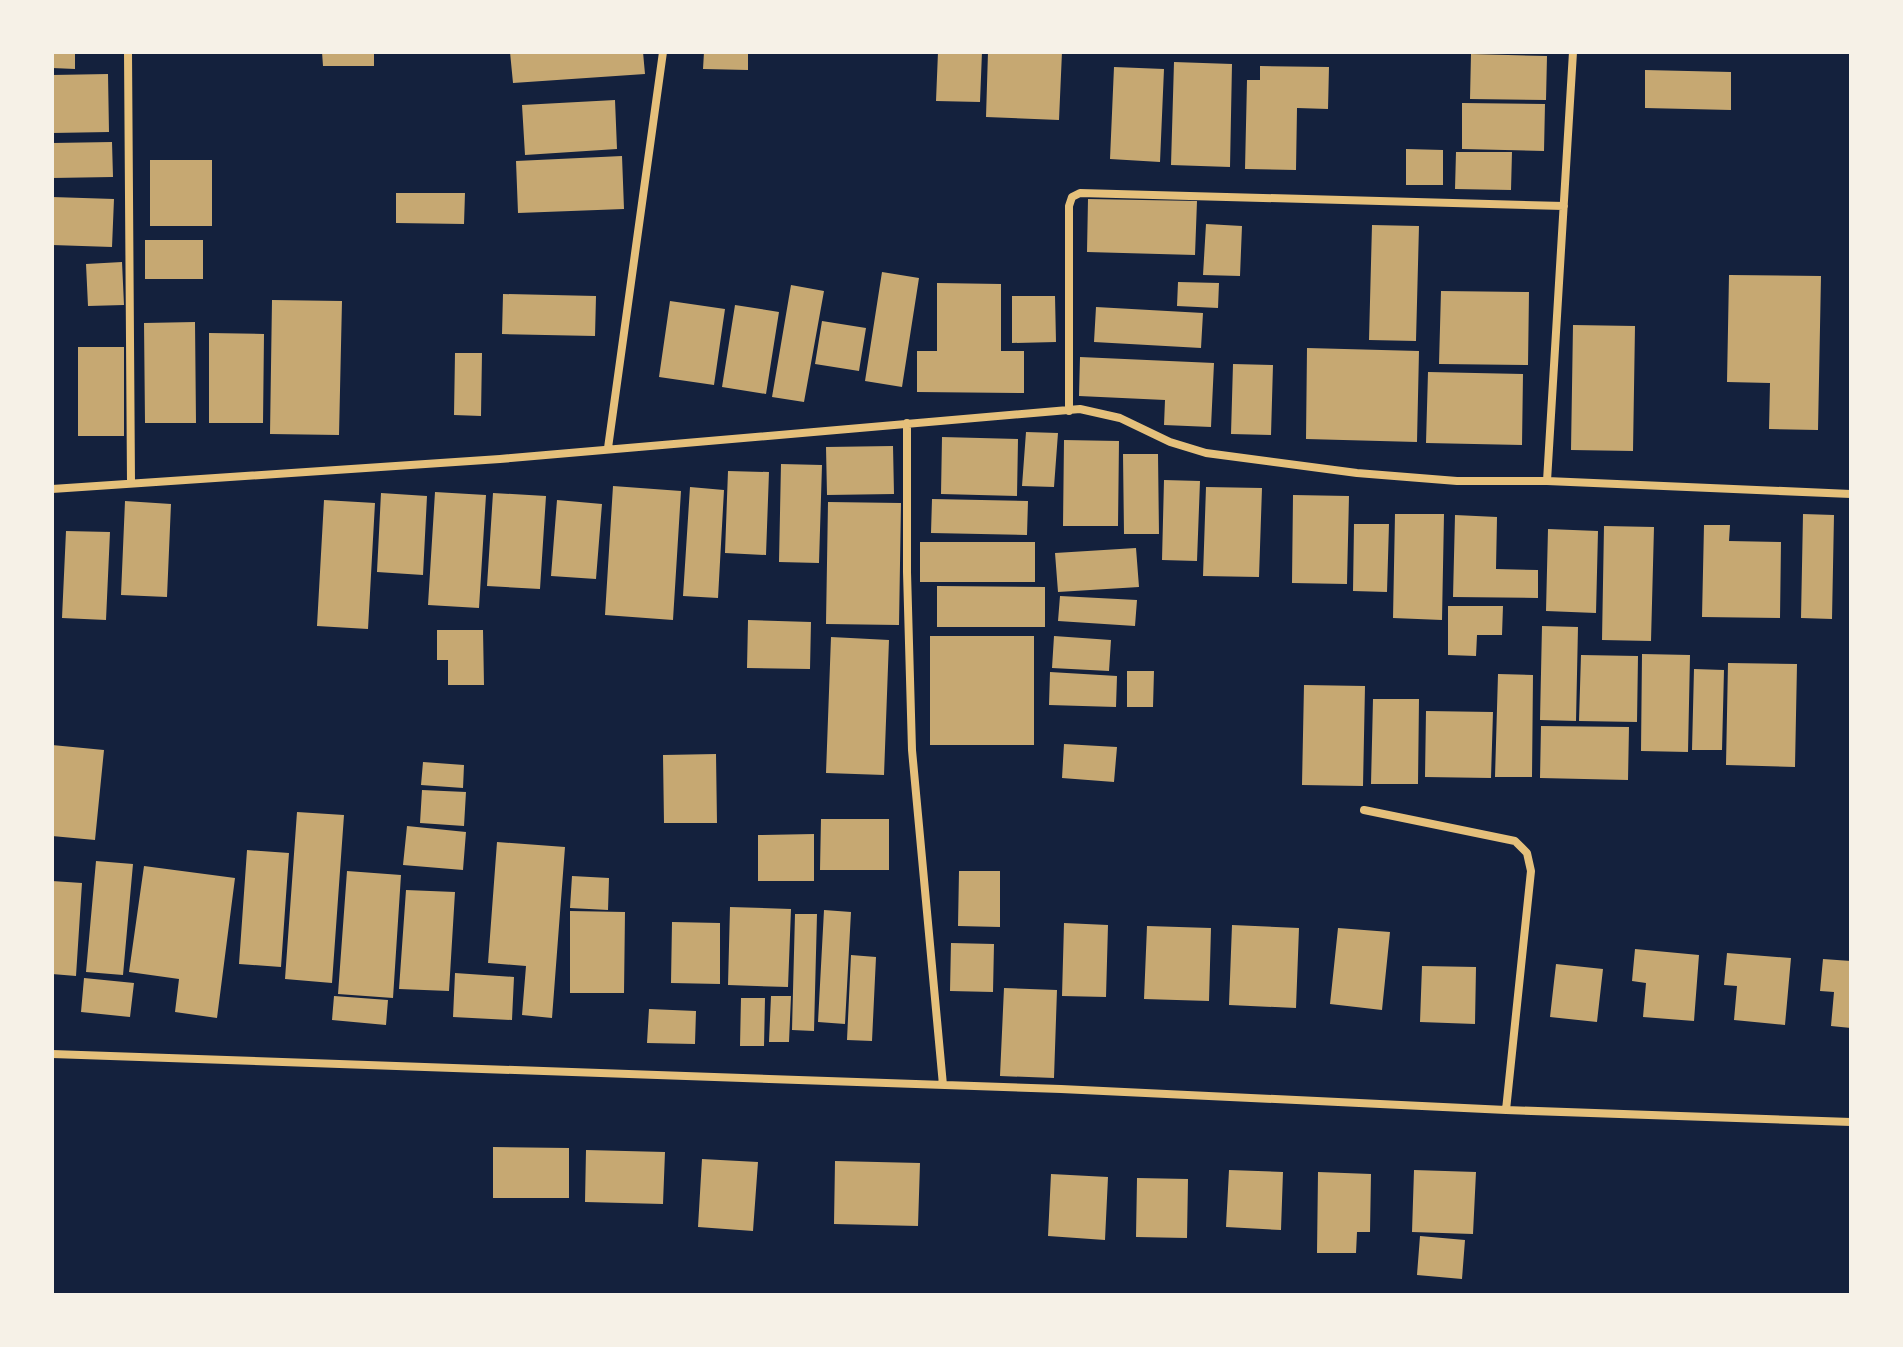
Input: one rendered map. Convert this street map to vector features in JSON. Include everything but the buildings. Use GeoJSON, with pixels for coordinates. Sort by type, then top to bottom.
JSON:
{"type":"FeatureCollection","features":[{"type":"Feature","properties":{"kind":"street"},"geometry":{"type":"LineString","coordinates":[[128,52],[131,483]]}},
{"type":"Feature","properties":{"kind":"street"},"geometry":{"type":"LineString","coordinates":[[608,448],[663,52]]}},
{"type":"Feature","properties":{"kind":"street"},"geometry":{"type":"LineString","coordinates":[[1547,481],[1573,52]]}},
{"type":"Feature","properties":{"kind":"street"},"geometry":{"type":"LineString","coordinates":[[1069,411],[1069,206],[1072,197],[1080,193],[1564,206]]}},
{"type":"Feature","properties":{"kind":"street"},"geometry":{"type":"LineString","coordinates":[[52,489],[500,459],[1080,409],[1120,418],[1170,442],[1206,453],[1357,473],[1457,481],[1547,481],[1851,494]]}},
{"type":"Feature","properties":{"kind":"street"},"geometry":{"type":"LineString","coordinates":[[907,423],[912,750],[943,1085]]}},
{"type":"Feature","properties":{"kind":"street"},"geometry":{"type":"LineString","coordinates":[[1364,810],[1515,841],[1527,853],[1531,871],[1506,1110]]}},
{"type":"Feature","properties":{"kind":"street"},"geometry":{"type":"LineString","coordinates":[[52,1054],[943,1085],[1851,1122]]}}]}
